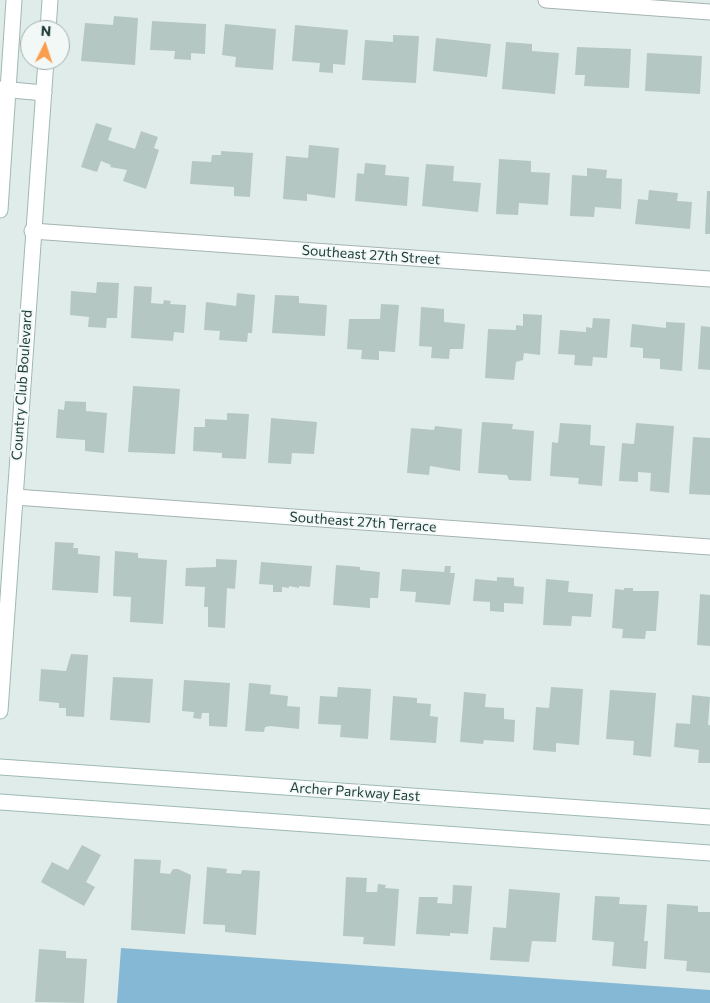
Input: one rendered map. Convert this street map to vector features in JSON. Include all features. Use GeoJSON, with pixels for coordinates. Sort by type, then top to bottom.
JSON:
{"type":"FeatureCollection","features":[{"type":"Feature","properties":{"kind":"street"},"geometry":{"type":"LineString","coordinates":[[0,210],[4,90],[14,0]]}},
{"type":"Feature","properties":{"kind":"street"},"geometry":{"type":"LineString","coordinates":[[49,20],[50,0]]}},
{"type":"Feature","properties":{"kind":"street"},"geometry":{"type":"LineString","coordinates":[[546,0],[710,12]]}},
{"type":"Feature","properties":{"kind":"street","name":"Country Club Boulevard"},"geometry":{"type":"LineString","coordinates":[[0,711],[16,496],[32,231],[45,70]]}},
{"type":"Feature","properties":{"kind":"street"},"geometry":{"type":"LineString","coordinates":[[4,90],[44,93]]}},
{"type":"Feature","properties":{"kind":"street","name":"Southeast 27th Street"},"geometry":{"type":"LineString","coordinates":[[32,231],[710,278]]}},
{"type":"Feature","properties":{"kind":"street","name":"Southeast 27th Terrace"},"geometry":{"type":"LineString","coordinates":[[16,496],[710,547]]}},
{"type":"Feature","properties":{"kind":"street","name":"Archer Parkway East"},"geometry":{"type":"LineString","coordinates":[[0,767],[710,817]]}},
{"type":"Feature","properties":{"kind":"street"},"geometry":{"type":"LineString","coordinates":[[0,802],[710,853]]}},
{"type":"Feature","properties":{"kind":"water"},"geometry":{"type":"Polygon","coordinates":[[[121,948],[710,990],[710,1003],[117,1003],[121,948]]]}},
{"type":"Feature","properties":{"kind":"building"},"geometry":{"type":"Polygon","coordinates":[[[114,16],[138,18],[135,65],[81,61],[85,23],[113,25],[114,16]]]}},
{"type":"Feature","properties":{"kind":"building"},"geometry":{"type":"Polygon","coordinates":[[[152,21],[206,24],[205,54],[191,53],[191,60],[174,59],[175,51],[150,50],[152,21]]]}},
{"type":"Feature","properties":{"kind":"building"},"geometry":{"type":"Polygon","coordinates":[[[225,24],[276,29],[273,70],[235,67],[236,57],[222,55],[225,24]]]}},
{"type":"Feature","properties":{"kind":"building"},"geometry":{"type":"Polygon","coordinates":[[[295,25],[348,30],[345,65],[333,64],[333,73],[319,72],[320,63],[292,61],[295,25]]]}},
{"type":"Feature","properties":{"kind":"building"},"geometry":{"type":"Polygon","coordinates":[[[393,35],[419,36],[416,83],[362,80],[365,40],[393,42],[393,35]]]}},
{"type":"Feature","properties":{"kind":"building"},"geometry":{"type":"Polygon","coordinates":[[[436,38],[491,44],[487,77],[433,71],[436,38]]]}},
{"type":"Feature","properties":{"kind":"building"},"geometry":{"type":"Polygon","coordinates":[[[506,42],[532,44],[532,51],[559,53],[555,94],[502,89],[506,42]]]}},
{"type":"Feature","properties":{"kind":"building"},"geometry":{"type":"Polygon","coordinates":[[[577,47],[631,49],[629,88],[584,86],[585,75],[575,75],[577,47]]]}},
{"type":"Feature","properties":{"kind":"building"},"geometry":{"type":"Polygon","coordinates":[[[647,53],[702,56],[700,94],[645,91],[647,53]]]}},
{"type":"Feature","properties":{"kind":"building"},"geometry":{"type":"Polygon","coordinates":[[[96,123],[112,128],[108,140],[135,149],[141,131],[158,137],[154,148],[159,150],[146,189],[123,181],[127,170],[110,167],[111,165],[101,161],[97,172],[81,167],[96,123]]]}},
{"type":"Feature","properties":{"kind":"building"},"geometry":{"type":"Polygon","coordinates":[[[309,145],[339,148],[335,198],[307,194],[307,201],[283,199],[286,156],[308,158],[309,145]]]}},
{"type":"Feature","properties":{"kind":"building"},"geometry":{"type":"Polygon","coordinates":[[[221,151],[253,153],[250,197],[234,196],[234,187],[190,184],[192,161],[211,162],[212,155],[221,155],[221,151]]]}},
{"type":"Feature","properties":{"kind":"building"},"geometry":{"type":"Polygon","coordinates":[[[499,159],[531,161],[531,172],[550,173],[548,205],[519,203],[518,215],[496,214],[499,159]]]}},
{"type":"Feature","properties":{"kind":"building"},"geometry":{"type":"Polygon","coordinates":[[[365,163],[386,165],[385,175],[409,177],[407,206],[355,201],[357,173],[364,174],[365,163]]]}},
{"type":"Feature","properties":{"kind":"building"},"geometry":{"type":"Polygon","coordinates":[[[426,164],[454,166],[453,181],[481,183],[478,212],[422,206],[426,164]]]}},
{"type":"Feature","properties":{"kind":"building"},"geometry":{"type":"Polygon","coordinates":[[[587,168],[607,170],[606,178],[622,179],[621,209],[595,207],[594,217],[570,216],[572,175],[587,176],[587,168]]]}},
{"type":"Feature","properties":{"kind":"building"},"geometry":{"type":"Polygon","coordinates":[[[649,190],[678,193],[677,201],[692,202],[690,229],[635,224],[638,199],[648,200],[649,190]]]}},
{"type":"Feature","properties":{"kind":"building"},"geometry":{"type":"Polygon","coordinates":[[[707,191],[710,191],[710,234],[705,234],[707,191]]]}},
{"type":"Feature","properties":{"kind":"building"},"geometry":{"type":"Polygon","coordinates":[[[97,282],[119,283],[117,318],[107,318],[106,328],[88,327],[89,317],[70,315],[71,291],[96,293],[97,282]]]}},
{"type":"Feature","properties":{"kind":"building"},"geometry":{"type":"Polygon","coordinates":[[[134,286],[152,287],[151,303],[163,304],[164,300],[171,301],[170,304],[186,305],[184,333],[174,332],[173,341],[131,338],[134,286]]]}},
{"type":"Feature","properties":{"kind":"building"},"geometry":{"type":"Polygon","coordinates":[[[237,293],[255,295],[252,333],[248,333],[247,342],[219,340],[220,331],[204,330],[206,302],[236,306],[237,293]]]}},
{"type":"Feature","properties":{"kind":"building"},"geometry":{"type":"Polygon","coordinates":[[[275,295],[299,296],[299,303],[327,305],[325,336],[272,333],[275,295]]]}},
{"type":"Feature","properties":{"kind":"building"},"geometry":{"type":"Polygon","coordinates":[[[381,304],[399,305],[395,352],[379,351],[379,360],[361,359],[362,350],[347,349],[349,319],[380,319],[381,304]]]}},
{"type":"Feature","properties":{"kind":"building"},"geometry":{"type":"Polygon","coordinates":[[[421,307],[444,309],[444,322],[465,324],[463,349],[450,349],[449,359],[431,358],[432,347],[419,346],[421,307]]]}},
{"type":"Feature","properties":{"kind":"building"},"geometry":{"type":"Polygon","coordinates":[[[523,314],[542,315],[540,355],[524,353],[523,360],[516,362],[514,380],[485,378],[488,329],[516,330],[516,325],[523,326],[523,314]]]}},
{"type":"Feature","properties":{"kind":"building"},"geometry":{"type":"Polygon","coordinates":[[[593,318],[610,319],[607,358],[593,357],[592,366],[574,365],[575,355],[558,354],[560,330],[586,332],[586,327],[592,328],[593,318]]]}},
{"type":"Feature","properties":{"kind":"building"},"geometry":{"type":"Polygon","coordinates":[[[666,322],[685,323],[682,371],[660,369],[660,359],[643,358],[643,348],[630,347],[632,324],[666,328],[666,322]]]}},
{"type":"Feature","properties":{"kind":"building"},"geometry":{"type":"Polygon","coordinates":[[[701,326],[710,327],[710,370],[698,369],[701,326]]]}},
{"type":"Feature","properties":{"kind":"building"},"geometry":{"type":"Polygon","coordinates":[[[133,386],[180,389],[175,454],[128,452],[133,386]]]}},
{"type":"Feature","properties":{"kind":"building"},"geometry":{"type":"Polygon","coordinates":[[[65,401],[86,402],[86,411],[107,413],[104,453],[85,451],[85,440],[56,438],[58,409],[64,410],[65,401]]]}},
{"type":"Feature","properties":{"kind":"building"},"geometry":{"type":"Polygon","coordinates":[[[227,413],[249,414],[246,459],[222,458],[222,453],[193,451],[194,427],[205,427],[205,419],[227,420],[227,413]]]}},
{"type":"Feature","properties":{"kind":"building"},"geometry":{"type":"Polygon","coordinates":[[[271,418],[317,422],[314,454],[292,453],[291,464],[268,463],[271,418]]]}},
{"type":"Feature","properties":{"kind":"building"},"geometry":{"type":"Polygon","coordinates":[[[482,422],[513,424],[512,429],[534,431],[531,481],[509,480],[507,475],[478,473],[482,422]]]}},
{"type":"Feature","properties":{"kind":"building"},"geometry":{"type":"Polygon","coordinates":[[[560,423],[591,425],[590,445],[605,446],[602,486],[578,484],[579,478],[550,476],[552,442],[558,443],[560,423]]]}},
{"type":"Feature","properties":{"kind":"building"},"geometry":{"type":"Polygon","coordinates":[[[636,423],[674,426],[669,493],[650,491],[651,473],[638,472],[638,482],[619,481],[622,443],[634,444],[636,423]]]}},
{"type":"Feature","properties":{"kind":"building"},"geometry":{"type":"Polygon","coordinates":[[[435,426],[462,429],[460,471],[430,466],[429,475],[407,473],[411,428],[434,430],[435,426]]]}},
{"type":"Feature","properties":{"kind":"building"},"geometry":{"type":"Polygon","coordinates":[[[693,437],[710,438],[710,495],[689,494],[693,437]]]}},
{"type":"Feature","properties":{"kind":"building"},"geometry":{"type":"Polygon","coordinates":[[[55,542],[74,543],[73,548],[78,548],[78,554],[100,556],[98,593],[52,590],[55,542]]]}},
{"type":"Feature","properties":{"kind":"building"},"geometry":{"type":"Polygon","coordinates":[[[115,551],[138,553],[138,558],[167,560],[163,624],[130,622],[131,597],[113,596],[115,551]]]}},
{"type":"Feature","properties":{"kind":"building"},"geometry":{"type":"Polygon","coordinates":[[[216,559],[237,560],[235,589],[227,588],[225,628],[208,627],[208,607],[204,607],[205,587],[185,586],[186,568],[216,567],[216,559]]]}},
{"type":"Feature","properties":{"kind":"building"},"geometry":{"type":"Polygon","coordinates":[[[261,562],[312,566],[310,587],[299,586],[299,588],[289,586],[289,588],[282,587],[282,592],[273,592],[273,585],[259,584],[261,562]]]}},
{"type":"Feature","properties":{"kind":"building"},"geometry":{"type":"Polygon","coordinates":[[[336,565],[360,567],[360,570],[380,572],[378,598],[370,598],[370,608],[333,605],[336,565]]]}},
{"type":"Feature","properties":{"kind":"building"},"geometry":{"type":"Polygon","coordinates":[[[445,566],[451,566],[450,573],[455,573],[450,605],[415,602],[416,592],[400,591],[402,569],[444,572],[445,566]]]}},
{"type":"Feature","properties":{"kind":"building"},"geometry":{"type":"Polygon","coordinates":[[[497,577],[514,578],[514,586],[524,587],[523,604],[504,603],[504,612],[490,611],[490,602],[473,601],[475,579],[497,581],[497,577]]]}},
{"type":"Feature","properties":{"kind":"building"},"geometry":{"type":"Polygon","coordinates":[[[546,579],[569,581],[568,592],[593,594],[591,617],[572,616],[571,626],[543,625],[546,579]]]}},
{"type":"Feature","properties":{"kind":"building"},"geometry":{"type":"Polygon","coordinates":[[[624,588],[633,588],[633,591],[659,591],[656,631],[646,631],[645,639],[622,638],[623,629],[612,628],[615,589],[624,590],[624,588]]]}},
{"type":"Feature","properties":{"kind":"building"},"geometry":{"type":"Polygon","coordinates":[[[700,594],[710,595],[710,646],[697,645],[700,594]]]}},
{"type":"Feature","properties":{"kind":"building"},"geometry":{"type":"Polygon","coordinates":[[[71,654],[88,655],[84,717],[66,716],[66,708],[59,708],[59,703],[39,701],[41,669],[66,671],[71,654]]]}},
{"type":"Feature","properties":{"kind":"building"},"geometry":{"type":"Polygon","coordinates":[[[113,677],[153,679],[150,723],[110,720],[113,677]]]}},
{"type":"Feature","properties":{"kind":"building"},"geometry":{"type":"Polygon","coordinates":[[[184,680],[230,683],[227,727],[209,726],[209,713],[202,713],[201,719],[193,718],[194,712],[182,711],[184,680]]]}},
{"type":"Feature","properties":{"kind":"building"},"geometry":{"type":"Polygon","coordinates":[[[249,683],[271,685],[270,694],[288,696],[287,706],[300,707],[299,729],[270,726],[265,727],[264,732],[245,731],[249,683]]]}},
{"type":"Feature","properties":{"kind":"building"},"geometry":{"type":"Polygon","coordinates":[[[338,687],[371,689],[368,739],[340,737],[341,725],[318,724],[320,696],[337,697],[338,687]]]}},
{"type":"Feature","properties":{"kind":"building"},"geometry":{"type":"Polygon","coordinates":[[[551,687],[583,689],[579,745],[556,743],[556,752],[533,750],[536,707],[549,708],[551,687]]]}},
{"type":"Feature","properties":{"kind":"building"},"geometry":{"type":"Polygon","coordinates":[[[610,690],[656,693],[651,757],[633,755],[634,741],[606,739],[610,690]]]}},
{"type":"Feature","properties":{"kind":"building"},"geometry":{"type":"Polygon","coordinates":[[[464,692],[486,694],[485,707],[504,708],[504,719],[515,720],[514,742],[484,740],[483,744],[460,742],[464,692]]]}},
{"type":"Feature","properties":{"kind":"building"},"geometry":{"type":"Polygon","coordinates":[[[692,695],[710,697],[708,725],[710,725],[710,763],[698,763],[699,750],[674,747],[676,723],[690,724],[692,695]]]}},
{"type":"Feature","properties":{"kind":"building"},"geometry":{"type":"Polygon","coordinates":[[[393,696],[417,698],[417,703],[431,704],[430,716],[438,717],[436,743],[390,740],[393,696]]]}},
{"type":"Feature","properties":{"kind":"building"},"geometry":{"type":"Polygon","coordinates":[[[82,845],[101,855],[86,882],[95,887],[84,906],[41,882],[52,862],[68,870],[82,845]]]}},
{"type":"Feature","properties":{"kind":"building"},"geometry":{"type":"Polygon","coordinates":[[[134,859],[161,860],[160,873],[170,874],[173,869],[178,869],[191,875],[185,934],[131,930],[134,859]]]}},
{"type":"Feature","properties":{"kind":"building"},"geometry":{"type":"Polygon","coordinates":[[[207,867],[227,869],[226,873],[241,874],[242,870],[260,871],[256,935],[225,932],[225,925],[203,924],[207,867]]]}},
{"type":"Feature","properties":{"kind":"building"},"geometry":{"type":"Polygon","coordinates":[[[346,877],[367,878],[366,892],[377,892],[378,884],[386,885],[385,888],[399,889],[395,946],[363,944],[364,937],[343,936],[346,877]]]}},
{"type":"Feature","properties":{"kind":"building"},"geometry":{"type":"Polygon","coordinates":[[[453,885],[472,886],[468,934],[450,933],[450,936],[416,934],[419,897],[438,897],[437,903],[452,904],[453,885]]]}},
{"type":"Feature","properties":{"kind":"building"},"geometry":{"type":"Polygon","coordinates":[[[509,889],[560,893],[556,942],[532,941],[529,962],[490,960],[493,927],[506,928],[509,889]]]}},
{"type":"Feature","properties":{"kind":"building"},"geometry":{"type":"Polygon","coordinates":[[[595,896],[620,897],[619,904],[647,905],[644,941],[648,941],[646,969],[612,966],[614,942],[592,940],[595,896]]]}},
{"type":"Feature","properties":{"kind":"building"},"geometry":{"type":"Polygon","coordinates":[[[667,904],[698,906],[698,912],[710,912],[710,973],[686,971],[687,961],[664,959],[667,904]]]}},
{"type":"Feature","properties":{"kind":"building"},"geometry":{"type":"Polygon","coordinates":[[[39,949],[66,951],[66,958],[87,959],[84,1003],[35,1002],[39,949]]]}}]}
